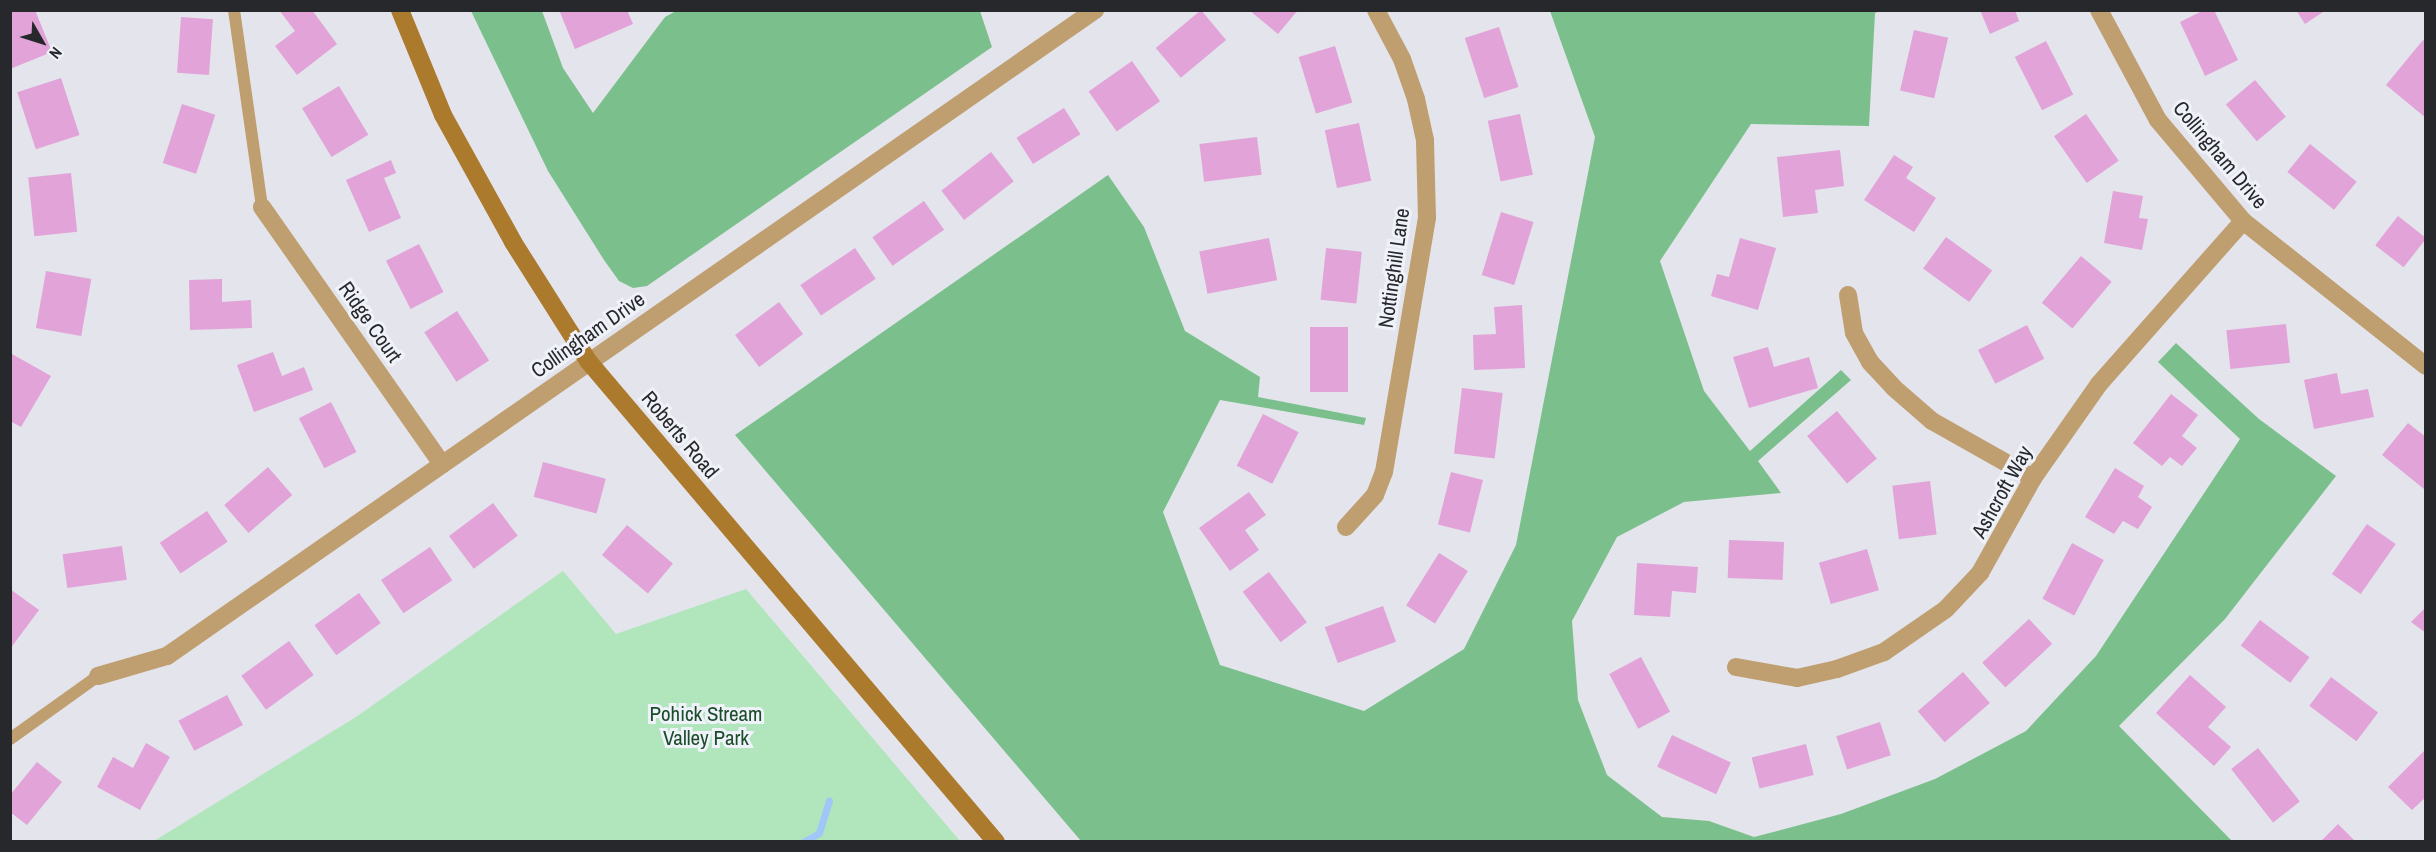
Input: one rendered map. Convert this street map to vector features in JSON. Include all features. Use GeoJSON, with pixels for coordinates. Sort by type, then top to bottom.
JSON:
{"type":"FeatureCollection","features":[{"type":"Feature","properties":{"kind":"main road","name":"Roberts Road"},"geometry":{"type":"LineString","coordinates":[[400,10],[443,116],[513,242],[589,362],[996,842]]}},
{"type":"Feature","properties":{"kind":"street","name":"Collingham Drive"},"geometry":{"type":"LineString","coordinates":[[98,676],[167,656],[1095,10]]}},
{"type":"Feature","properties":{"kind":"street","name":"Nottinghill Lane"},"geometry":{"type":"LineString","coordinates":[[1346,527],[1375,495],[1384,472],[1427,218],[1425,140],[1416,99],[1402,60],[1376,10]]}},
{"type":"Feature","properties":{"kind":"street","name":"Collingham Drive"},"geometry":{"type":"LineString","coordinates":[[2099,10],[2158,120],[2243,221],[2426,366]]}},
{"type":"Feature","properties":{"kind":"street","name":"Ridge Court"},"geometry":{"type":"LineString","coordinates":[[262,207],[442,464]]}},
{"type":"Feature","properties":{"kind":"street","name":"Ashcroft Way"},"geometry":{"type":"LineString","coordinates":[[1736,667],[1797,678],[1810,676],[1860,662],[1909,637],[1946,609],[1980,573],[2033,478],[2099,384],[2243,221]]}},
{"type":"Feature","properties":{"kind":"street"},"geometry":{"type":"LineString","coordinates":[[1848,295],[1854,333],[1870,362],[1894,388],[1932,421],[2033,478]]}},
{"type":"Feature","properties":{"kind":"lane"},"geometry":{"type":"LineString","coordinates":[[234,10],[262,207]]}},
{"type":"Feature","properties":{"kind":"lane"},"geometry":{"type":"LineString","coordinates":[[10,739],[98,676]]}},
{"type":"Feature","properties":{"kind":"green space"},"geometry":{"type":"Polygon","coordinates":[[[471,11],[542,11],[563,68],[593,113],[665,17],[676,11],[980,11],[992,47],[647,286],[633,288],[619,281],[548,171],[471,11]]]}},
{"type":"Feature","properties":{"kind":"green space"},"geometry":{"type":"Polygon","coordinates":[[[1550,11],[1880,11],[1875,13],[1869,126],[1751,124],[1660,261],[1704,391],[1750,451],[1841,370],[1851,380],[1758,461],[1781,493],[1684,502],[1617,537],[1572,621],[1578,700],[1607,775],[1662,817],[1709,821],[1754,837],[1841,814],[1935,779],[2026,731],[2096,656],[2240,439],[2158,362],[2176,343],[2259,419],[2336,476],[2225,619],[2119,726],[2232,841],[1081,841],[735,435],[1108,175],[1144,227],[1185,331],[1260,377],[1258,397],[1366,418],[1364,425],[1220,400],[1163,512],[1220,665],[1364,711],[1464,649],[1516,545],[1595,137],[1550,11]]]}},
{"type":"Feature","properties":{"kind":"green space","name":"Pohick Stream Valley Park"},"geometry":{"type":"Polygon","coordinates":[[[563,571],[616,634],[746,589],[960,841],[154,841],[356,717],[563,571]]]}},
{"type":"Feature","properties":{"kind":"building"},"geometry":{"type":"Polygon","coordinates":[[[10,10],[35,10],[52,52],[10,69],[10,10]]]}},
{"type":"Feature","properties":{"kind":"building"},"geometry":{"type":"Polygon","coordinates":[[[279,10],[312,10],[337,44],[297,75],[275,46],[295,31],[279,10]]]}},
{"type":"Feature","properties":{"kind":"building"},"geometry":{"type":"Polygon","coordinates":[[[559,10],[627,10],[633,24],[575,49],[559,10]]]}},
{"type":"Feature","properties":{"kind":"building"},"geometry":{"type":"Polygon","coordinates":[[[1201,10],[1226,40],[1181,78],[1156,48],[1201,10]]]}},
{"type":"Feature","properties":{"kind":"building"},"geometry":{"type":"Polygon","coordinates":[[[1249,10],[1298,10],[1278,34],[1249,10]]]}},
{"type":"Feature","properties":{"kind":"building"},"geometry":{"type":"Polygon","coordinates":[[[1980,10],[2015,10],[2019,21],[1990,34],[1980,10]]]}},
{"type":"Feature","properties":{"kind":"building"},"geometry":{"type":"Polygon","coordinates":[[[2204,10],[2214,10],[2238,60],[2205,76],[2180,22],[2204,10]]]}},
{"type":"Feature","properties":{"kind":"building"},"geometry":{"type":"Polygon","coordinates":[[[2296,10],[2326,10],[2305,24],[2296,10]]]}},
{"type":"Feature","properties":{"kind":"building"},"geometry":{"type":"Polygon","coordinates":[[[181,17],[213,19],[209,75],[177,73],[181,17]]]}},
{"type":"Feature","properties":{"kind":"building"},"geometry":{"type":"Polygon","coordinates":[[[1499,27],[1518,87],[1484,98],[1465,38],[1499,27]]]}},
{"type":"Feature","properties":{"kind":"building"},"geometry":{"type":"Polygon","coordinates":[[[1914,30],[1948,38],[1934,98],[1900,90],[1914,30]]]}},
{"type":"Feature","properties":{"kind":"building"},"geometry":{"type":"Polygon","coordinates":[[[2423,40],[2426,42],[2426,118],[2386,85],[2423,40]]]}},
{"type":"Feature","properties":{"kind":"building"},"geometry":{"type":"Polygon","coordinates":[[[2046,41],[2073,94],[2042,110],[2015,57],[2046,41]]]}},
{"type":"Feature","properties":{"kind":"building"},"geometry":{"type":"Polygon","coordinates":[[[1335,46],[1352,102],[1316,114],[1299,57],[1335,46]]]}},
{"type":"Feature","properties":{"kind":"building"},"geometry":{"type":"Polygon","coordinates":[[[1132,61],[1160,101],[1117,132],[1089,91],[1132,61]]]}},
{"type":"Feature","properties":{"kind":"building"},"geometry":{"type":"Polygon","coordinates":[[[61,78],[80,135],[36,149],[17,92],[61,78]]]}},
{"type":"Feature","properties":{"kind":"building"},"geometry":{"type":"Polygon","coordinates":[[[2255,80],[2286,117],[2257,141],[2226,104],[2255,80]]]}},
{"type":"Feature","properties":{"kind":"building"},"geometry":{"type":"Polygon","coordinates":[[[339,86],[368,135],[331,157],[302,108],[339,86]]]}},
{"type":"Feature","properties":{"kind":"building"},"geometry":{"type":"Polygon","coordinates":[[[182,104],[215,115],[196,174],[163,163],[182,104]]]}},
{"type":"Feature","properties":{"kind":"building"},"geometry":{"type":"Polygon","coordinates":[[[1064,108],[1080,134],[1033,164],[1017,138],[1064,108]]]}},
{"type":"Feature","properties":{"kind":"building"},"geometry":{"type":"Polygon","coordinates":[[[1520,114],[1533,175],[1501,182],[1488,121],[1520,114]]]}},
{"type":"Feature","properties":{"kind":"building"},"geometry":{"type":"Polygon","coordinates":[[[2086,114],[2119,161],[2087,183],[2054,136],[2086,114]]]}},
{"type":"Feature","properties":{"kind":"building"},"geometry":{"type":"Polygon","coordinates":[[[1359,123],[1371,181],[1337,188],[1325,130],[1359,123]]]}},
{"type":"Feature","properties":{"kind":"building"},"geometry":{"type":"Polygon","coordinates":[[[1257,137],[1262,175],[1204,182],[1199,144],[1257,137]]]}},
{"type":"Feature","properties":{"kind":"building"},"geometry":{"type":"Polygon","coordinates":[[[2310,144],[2357,182],[2334,210],[2287,172],[2310,144]]]}},
{"type":"Feature","properties":{"kind":"building"},"geometry":{"type":"Polygon","coordinates":[[[1840,150],[1844,186],[1815,190],[1818,213],[1783,217],[1777,157],[1840,150]]]}},
{"type":"Feature","properties":{"kind":"building"},"geometry":{"type":"Polygon","coordinates":[[[991,152],[1014,181],[964,220],[941,191],[991,152]]]}},
{"type":"Feature","properties":{"kind":"building"},"geometry":{"type":"Polygon","coordinates":[[[1894,155],[1913,167],[1906,178],[1936,198],[1914,232],[1864,200],[1894,155]]]}},
{"type":"Feature","properties":{"kind":"building"},"geometry":{"type":"Polygon","coordinates":[[[391,160],[396,173],[384,178],[401,218],[369,232],[346,180],[391,160]]]}},
{"type":"Feature","properties":{"kind":"building"},"geometry":{"type":"Polygon","coordinates":[[[71,173],[77,232],[34,236],[28,177],[71,173]]]}},
{"type":"Feature","properties":{"kind":"building"},"geometry":{"type":"Polygon","coordinates":[[[2113,191],[2143,196],[2139,218],[2148,219],[2142,250],[2104,243],[2113,191]]]}},
{"type":"Feature","properties":{"kind":"building"},"geometry":{"type":"Polygon","coordinates":[[[924,201],[944,230],[892,266],[872,237],[924,201]]]}},
{"type":"Feature","properties":{"kind":"building"},"geometry":{"type":"Polygon","coordinates":[[[1501,212],[1534,222],[1514,285],[1482,275],[1501,212]]]}},
{"type":"Feature","properties":{"kind":"building"},"geometry":{"type":"Polygon","coordinates":[[[2398,216],[2426,238],[2404,267],[2375,245],[2398,216]]]}},
{"type":"Feature","properties":{"kind":"building"},"geometry":{"type":"Polygon","coordinates":[[[1946,237],[1992,271],[1969,302],[1923,269],[1946,237]]]}},
{"type":"Feature","properties":{"kind":"building"},"geometry":{"type":"Polygon","coordinates":[[[1269,238],[1277,280],[1208,294],[1199,252],[1269,238]]]}},
{"type":"Feature","properties":{"kind":"building"},"geometry":{"type":"Polygon","coordinates":[[[1740,238],[1776,248],[1758,310],[1711,296],[1717,274],[1729,277],[1740,238]]]}},
{"type":"Feature","properties":{"kind":"building"},"geometry":{"type":"Polygon","coordinates":[[[419,244],[444,292],[411,309],[386,261],[419,244]]]}},
{"type":"Feature","properties":{"kind":"building"},"geometry":{"type":"Polygon","coordinates":[[[855,248],[876,279],[821,316],[800,285],[855,248]]]}},
{"type":"Feature","properties":{"kind":"building"},"geometry":{"type":"Polygon","coordinates":[[[1326,248],[1362,252],[1356,303],[1321,300],[1326,248]]]}},
{"type":"Feature","properties":{"kind":"building"},"geometry":{"type":"Polygon","coordinates":[[[2081,256],[2112,282],[2072,328],[2042,303],[2081,256]]]}},
{"type":"Feature","properties":{"kind":"building"},"geometry":{"type":"Polygon","coordinates":[[[46,271],[91,279],[81,336],[36,328],[46,271]]]}},
{"type":"Feature","properties":{"kind":"building"},"geometry":{"type":"Polygon","coordinates":[[[222,279],[222,302],[251,300],[252,328],[190,330],[189,280],[222,279]]]}},
{"type":"Feature","properties":{"kind":"building"},"geometry":{"type":"Polygon","coordinates":[[[779,302],[803,334],[759,367],[735,335],[779,302]]]}},
{"type":"Feature","properties":{"kind":"building"},"geometry":{"type":"Polygon","coordinates":[[[1522,305],[1525,368],[1474,370],[1473,335],[1496,334],[1494,307],[1522,305]]]}},
{"type":"Feature","properties":{"kind":"building"},"geometry":{"type":"Polygon","coordinates":[[[457,311],[489,360],[456,382],[424,332],[457,311]]]}},
{"type":"Feature","properties":{"kind":"building"},"geometry":{"type":"Polygon","coordinates":[[[2286,324],[2290,363],[2230,369],[2226,330],[2286,324]]]}},
{"type":"Feature","properties":{"kind":"building"},"geometry":{"type":"Polygon","coordinates":[[[2027,325],[2044,359],[1995,384],[1978,350],[2027,325]]]}},
{"type":"Feature","properties":{"kind":"building"},"geometry":{"type":"Polygon","coordinates":[[[1310,327],[1348,327],[1348,392],[1310,392],[1310,327]]]}},
{"type":"Feature","properties":{"kind":"building"},"geometry":{"type":"Polygon","coordinates":[[[1768,347],[1774,367],[1809,357],[1818,388],[1749,408],[1733,357],[1768,347]]]}},
{"type":"Feature","properties":{"kind":"building"},"geometry":{"type":"Polygon","coordinates":[[[273,352],[282,376],[304,367],[313,390],[254,412],[237,365],[273,352]]]}},
{"type":"Feature","properties":{"kind":"building"},"geometry":{"type":"Polygon","coordinates":[[[12,354],[51,376],[21,427],[10,421],[12,354]]]}},
{"type":"Feature","properties":{"kind":"building"},"geometry":{"type":"Polygon","coordinates":[[[2337,373],[2341,394],[2368,389],[2374,417],[2314,429],[2304,380],[2337,373]]]}},
{"type":"Feature","properties":{"kind":"building"},"geometry":{"type":"Polygon","coordinates":[[[1462,388],[1503,393],[1495,459],[1454,454],[1462,388]]]}},
{"type":"Feature","properties":{"kind":"building"},"geometry":{"type":"Polygon","coordinates":[[[2171,394],[2198,415],[2182,436],[2197,448],[2182,466],[2170,457],[2162,466],[2133,443],[2171,394]]]}},
{"type":"Feature","properties":{"kind":"building"},"geometry":{"type":"Polygon","coordinates":[[[331,402],[356,452],[324,468],[299,418],[331,402]]]}},
{"type":"Feature","properties":{"kind":"building"},"geometry":{"type":"Polygon","coordinates":[[[1837,411],[1877,458],[1847,484],[1807,436],[1837,411]]]}},
{"type":"Feature","properties":{"kind":"building"},"geometry":{"type":"Polygon","coordinates":[[[1263,414],[1299,432],[1272,484],[1237,466],[1263,414]]]}},
{"type":"Feature","properties":{"kind":"building"},"geometry":{"type":"Polygon","coordinates":[[[2408,423],[2426,437],[2424,489],[2382,455],[2408,423]]]}},
{"type":"Feature","properties":{"kind":"building"},"geometry":{"type":"Polygon","coordinates":[[[543,462],[606,479],[596,514],[534,497],[543,462]]]}},
{"type":"Feature","properties":{"kind":"building"},"geometry":{"type":"Polygon","coordinates":[[[268,467],[292,495],[249,533],[224,505],[268,467]]]}},
{"type":"Feature","properties":{"kind":"building"},"geometry":{"type":"Polygon","coordinates":[[[2115,468],[2144,486],[2138,497],[2152,507],[2138,529],[2123,521],[2114,534],[2085,517],[2115,468]]]}},
{"type":"Feature","properties":{"kind":"building"},"geometry":{"type":"Polygon","coordinates":[[[1451,472],[1483,480],[1470,532],[1438,524],[1451,472]]]}},
{"type":"Feature","properties":{"kind":"building"},"geometry":{"type":"Polygon","coordinates":[[[1930,481],[1937,535],[1899,539],[1892,486],[1930,481]]]}},
{"type":"Feature","properties":{"kind":"building"},"geometry":{"type":"Polygon","coordinates":[[[1249,492],[1266,515],[1245,530],[1259,550],[1230,571],[1199,528],[1249,492]]]}},
{"type":"Feature","properties":{"kind":"building"},"geometry":{"type":"Polygon","coordinates":[[[493,503],[518,536],[474,569],[449,536],[493,503]]]}},
{"type":"Feature","properties":{"kind":"building"},"geometry":{"type":"Polygon","coordinates":[[[207,511],[228,542],[180,574],[160,543],[207,511]]]}},
{"type":"Feature","properties":{"kind":"building"},"geometry":{"type":"Polygon","coordinates":[[[2367,524],[2396,544],[2361,594],[2332,574],[2367,524]]]}},
{"type":"Feature","properties":{"kind":"building"},"geometry":{"type":"Polygon","coordinates":[[[627,525],[673,564],[648,593],[602,555],[627,525]]]}},
{"type":"Feature","properties":{"kind":"building"},"geometry":{"type":"Polygon","coordinates":[[[1729,540],[1784,542],[1783,580],[1728,578],[1729,540]]]}},
{"type":"Feature","properties":{"kind":"building"},"geometry":{"type":"Polygon","coordinates":[[[2072,543],[2104,560],[2074,616],[2042,599],[2072,543]]]}},
{"type":"Feature","properties":{"kind":"building"},"geometry":{"type":"Polygon","coordinates":[[[122,546],[127,580],[67,588],[63,554],[122,546]]]}},
{"type":"Feature","properties":{"kind":"building"},"geometry":{"type":"Polygon","coordinates":[[[430,547],[452,580],[403,613],[381,580],[430,547]]]}},
{"type":"Feature","properties":{"kind":"building"},"geometry":{"type":"Polygon","coordinates":[[[1867,549],[1879,590],[1831,604],[1819,563],[1867,549]]]}},
{"type":"Feature","properties":{"kind":"building"},"geometry":{"type":"Polygon","coordinates":[[[1439,553],[1468,571],[1435,624],[1406,606],[1439,553]]]}},
{"type":"Feature","properties":{"kind":"building"},"geometry":{"type":"Polygon","coordinates":[[[1637,563],[1698,567],[1696,593],[1672,591],[1670,617],[1634,615],[1637,563]]]}},
{"type":"Feature","properties":{"kind":"building"},"geometry":{"type":"Polygon","coordinates":[[[1269,572],[1307,622],[1281,642],[1243,592],[1269,572]]]}},
{"type":"Feature","properties":{"kind":"building"},"geometry":{"type":"Polygon","coordinates":[[[10,589],[39,610],[10,649],[10,589]]]}},
{"type":"Feature","properties":{"kind":"building"},"geometry":{"type":"Polygon","coordinates":[[[359,593],[381,623],[336,655],[315,625],[359,593]]]}},
{"type":"Feature","properties":{"kind":"building"},"geometry":{"type":"Polygon","coordinates":[[[1383,606],[1396,642],[1338,663],[1325,627],[1383,606]]]}},
{"type":"Feature","properties":{"kind":"building"},"geometry":{"type":"Polygon","coordinates":[[[2426,607],[2426,633],[2411,622],[2426,607]]]}},
{"type":"Feature","properties":{"kind":"building"},"geometry":{"type":"Polygon","coordinates":[[[2029,619],[2052,644],[2005,688],[1982,663],[2029,619]]]}},
{"type":"Feature","properties":{"kind":"building"},"geometry":{"type":"Polygon","coordinates":[[[2260,620],[2310,657],[2290,683],[2241,646],[2260,620]]]}},
{"type":"Feature","properties":{"kind":"building"},"geometry":{"type":"Polygon","coordinates":[[[289,641],[314,675],[266,710],[241,676],[289,641]]]}},
{"type":"Feature","properties":{"kind":"building"},"geometry":{"type":"Polygon","coordinates":[[[1641,657],[1670,712],[1638,729],[1609,674],[1641,657]]]}},
{"type":"Feature","properties":{"kind":"building"},"geometry":{"type":"Polygon","coordinates":[[[1963,672],[1990,703],[1945,742],[1918,711],[1963,672]]]}},
{"type":"Feature","properties":{"kind":"building"},"geometry":{"type":"Polygon","coordinates":[[[2190,675],[2226,707],[2208,727],[2231,747],[2214,766],[2156,713],[2190,675]]]}},
{"type":"Feature","properties":{"kind":"building"},"geometry":{"type":"Polygon","coordinates":[[[2331,677],[2378,713],[2356,741],[2309,706],[2331,677]]]}},
{"type":"Feature","properties":{"kind":"building"},"geometry":{"type":"Polygon","coordinates":[[[227,695],[243,725],[194,751],[178,721],[227,695]]]}},
{"type":"Feature","properties":{"kind":"building"},"geometry":{"type":"Polygon","coordinates":[[[1880,722],[1891,755],[1847,770],[1836,736],[1880,722]]]}},
{"type":"Feature","properties":{"kind":"building"},"geometry":{"type":"Polygon","coordinates":[[[1672,735],[1731,762],[1716,794],[1657,767],[1672,735]]]}},
{"type":"Feature","properties":{"kind":"building"},"geometry":{"type":"Polygon","coordinates":[[[146,743],[170,757],[140,810],[97,787],[113,757],[133,768],[146,743]]]}},
{"type":"Feature","properties":{"kind":"building"},"geometry":{"type":"Polygon","coordinates":[[[1806,744],[1814,775],[1759,789],[1752,758],[1806,744]]]}},
{"type":"Feature","properties":{"kind":"building"},"geometry":{"type":"Polygon","coordinates":[[[2258,748],[2300,802],[2273,823],[2231,769],[2258,748]]]}},
{"type":"Feature","properties":{"kind":"building"},"geometry":{"type":"Polygon","coordinates":[[[2426,749],[2426,797],[2412,810],[2388,787],[2426,749]]]}},
{"type":"Feature","properties":{"kind":"building"},"geometry":{"type":"Polygon","coordinates":[[[37,762],[62,782],[27,825],[10,812],[10,795],[37,762]]]}},
{"type":"Feature","properties":{"kind":"building"},"geometry":{"type":"Polygon","coordinates":[[[2338,824],[2356,842],[2320,842],[2338,824]]]}},
{"type":"Feature","properties":{"kind":"waterway"},"geometry":{"type":"LineString","coordinates":[[803,842],[819,833],[829,801]]}}]}
